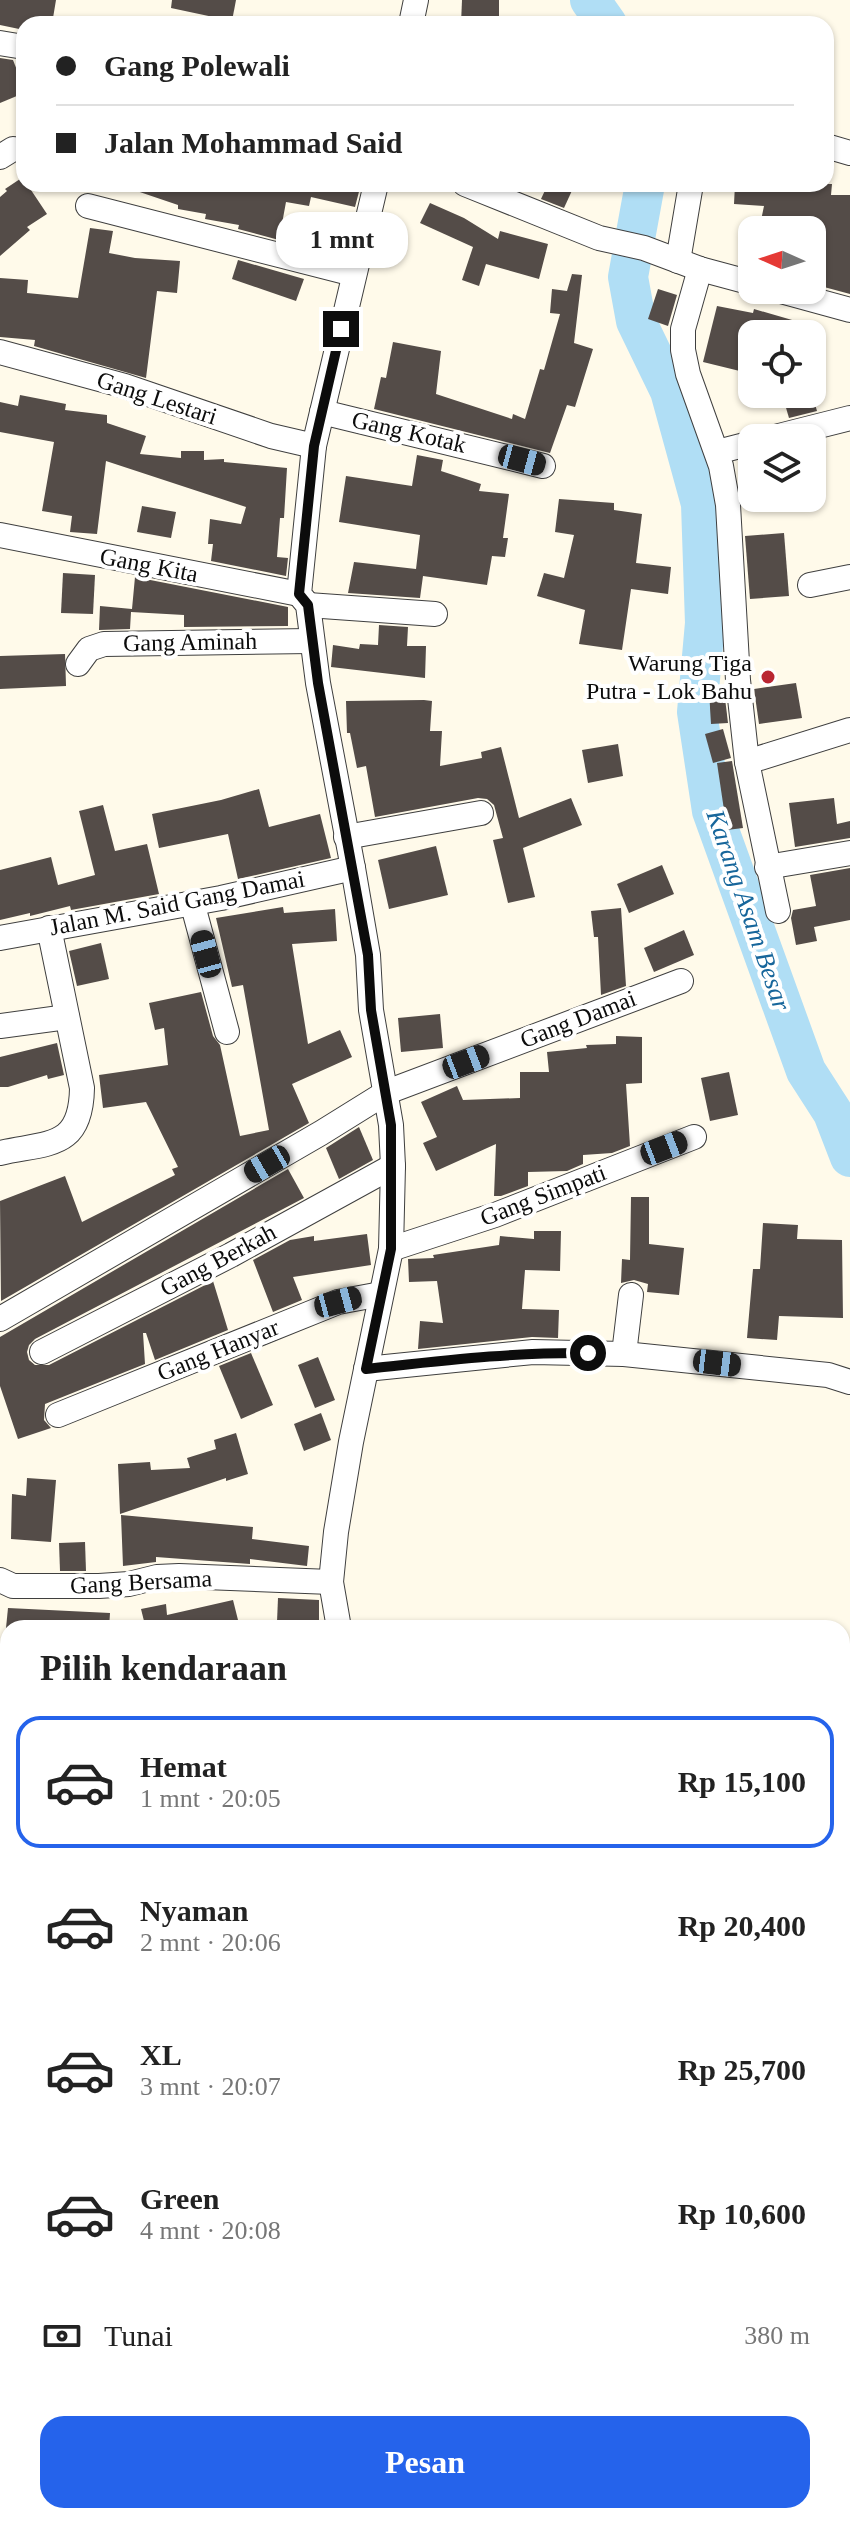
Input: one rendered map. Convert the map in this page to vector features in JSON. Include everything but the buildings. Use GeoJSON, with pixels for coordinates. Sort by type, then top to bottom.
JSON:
{"type":"FeatureCollection","features":[{"type":"Feature","properties":{"kind":"street"},"geometry":{"type":"LineString","coordinates":[[338,1620],[331,1582],[336,1532],[391,1249],[393,1166],[387,1092],[371,1010],[368,955],[303,600],[314,446],[374,192]]}},
{"type":"Feature","properties":{"kind":"street"},"geometry":{"type":"LineString","coordinates":[[485,192],[599,238],[644,248],[738,279]]}},
{"type":"Feature","properties":{"kind":"street"},"geometry":{"type":"LineString","coordinates":[[691,192],[683,350],[688,374],[717,452],[728,505],[738,680],[747,762],[778,911]]}},
{"type":"Feature","properties":{"kind":"street"},"geometry":{"type":"LineString","coordinates":[[88,206],[353,274]]}},
{"type":"Feature","properties":{"kind":"street"},"geometry":{"type":"LineString","coordinates":[[826,303],[850,310]]}},
{"type":"Feature","properties":{"kind":"street","name":"Gang Lestari"},"geometry":{"type":"LineString","coordinates":[[0,352],[125,386],[271,436],[314,446]]}},
{"type":"Feature","properties":{"kind":"street","name":"Gang Kotak"},"geometry":{"type":"LineString","coordinates":[[322,412],[543,466]]}},
{"type":"Feature","properties":{"kind":"street"},"geometry":{"type":"LineString","coordinates":[[826,424],[850,418]]}},
{"type":"Feature","properties":{"kind":"street"},"geometry":{"type":"LineString","coordinates":[[717,452],[738,447]]}},
{"type":"Feature","properties":{"kind":"street","name":"Gang Kita"},"geometry":{"type":"LineString","coordinates":[[0,535],[303,600],[435,614]]}},
{"type":"Feature","properties":{"kind":"street"},"geometry":{"type":"LineString","coordinates":[[810,585],[850,577]]}},
{"type":"Feature","properties":{"kind":"street","name":"Gang Aminah"},"geometry":{"type":"LineString","coordinates":[[78,664],[89,649],[104,644],[311,641]]}},
{"type":"Feature","properties":{"kind":"street"},"geometry":{"type":"LineString","coordinates":[[747,762],[850,730]]}},
{"type":"Feature","properties":{"kind":"street"},"geometry":{"type":"LineString","coordinates":[[346,837],[481,813]]}},
{"type":"Feature","properties":{"kind":"street"},"geometry":{"type":"LineString","coordinates":[[767,867],[850,853]]}},
{"type":"Feature","properties":{"kind":"street","name":"Jalan M. Said Gang Damai"},"geometry":{"type":"LineString","coordinates":[[0,938],[221,898],[353,868]]}},
{"type":"Feature","properties":{"kind":"street"},"geometry":{"type":"LineString","coordinates":[[192,902],[227,1032]]}},
{"type":"Feature","properties":{"kind":"street"},"geometry":{"type":"LineString","coordinates":[[0,1153],[60,1140],[77,1123],[82,1108],[82,1088],[49,928]]}},
{"type":"Feature","properties":{"kind":"street","name":"Gang Damai"},"geometry":{"type":"LineString","coordinates":[[0,1319],[387,1092],[681,981]]}},
{"type":"Feature","properties":{"kind":"street"},"geometry":{"type":"LineString","coordinates":[[0,1026],[67,1017]]}},
{"type":"Feature","properties":{"kind":"street","name":"Gang Simpati"},"geometry":{"type":"LineString","coordinates":[[391,1249],[495,1215],[694,1137]]}},
{"type":"Feature","properties":{"kind":"street","name":"Gang Berkah"},"geometry":{"type":"LineString","coordinates":[[42,1352],[231,1255],[393,1166]]}},
{"type":"Feature","properties":{"kind":"street","name":"Gang Hanyar"},"geometry":{"type":"LineString","coordinates":[[58,1415],[338,1302],[381,1294]]}},
{"type":"Feature","properties":{"kind":"street"},"geometry":{"type":"LineString","coordinates":[[624,1354],[631,1295]]}},
{"type":"Feature","properties":{"kind":"street"},"geometry":{"type":"LineString","coordinates":[[366,1369],[533,1352],[624,1354],[839,1379]]}},
{"type":"Feature","properties":{"kind":"street","name":"Gang Bersama"},"geometry":{"type":"LineString","coordinates":[[0,1580],[13,1586],[99,1586],[179,1576],[331,1582]]}},
{"type":"Feature","properties":{"kind":"waterway","name":"Karang Asam Besar"},"geometry":{"type":"LineString","coordinates":[[590,0],[601,16]]}},
{"type":"Feature","properties":{"kind":"waterway","name":"Karang Asam Besar"},"geometry":{"type":"LineString","coordinates":[[644,192],[628,277],[636,321],[670,391],[701,504],[705,623],[697,712],[712,811],[806,1071],[833,1113],[850,1157]]}},
{"type":"Feature","properties":{"kind":"place","name":"Warung Tiga Putra - Lok Bahu"},"geometry":{"type":"Point","coordinates":[768,677]}},
{"type":"Feature","properties":{"kind":"route"},"geometry":{"type":"LineString","coordinates":[[341,329],[314,446],[299,594],[308,605],[318,683],[368,955],[371,1010],[391,1125],[391,1249],[366,1369],[533,1352],[588,1353]]}}]}
